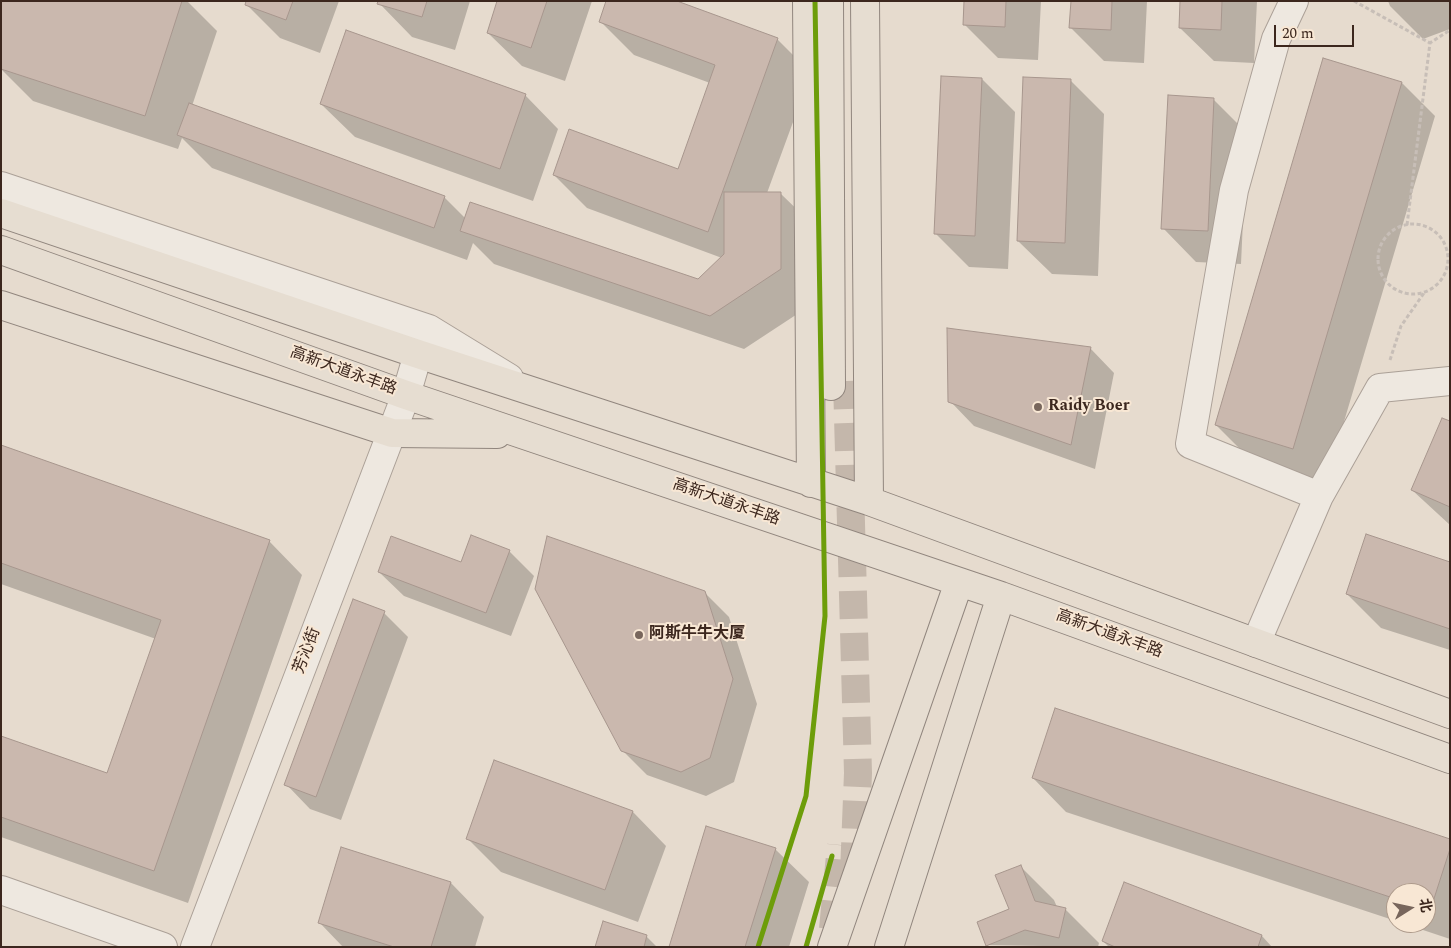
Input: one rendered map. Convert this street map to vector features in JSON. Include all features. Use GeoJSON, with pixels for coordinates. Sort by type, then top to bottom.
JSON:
{"type":"FeatureCollection","features":[{"type":"Feature","properties":{"kind":"main road"},"geometry":{"type":"LineString","coordinates":[[807,1],[811,483]]}},
{"type":"Feature","properties":{"kind":"main road"},"geometry":{"type":"LineString","coordinates":[[830,1],[839,384],[847,1]]}},
{"type":"Feature","properties":{"kind":"main road"},"geometry":{"type":"LineString","coordinates":[[865,1],[869,500]]}},
{"type":"Feature","properties":{"kind":"main road"},"geometry":{"type":"LineString","coordinates":[[1,214],[530,391],[811,483],[869,500],[1450,714]]}},
{"type":"Feature","properties":{"kind":"main road","name":"高新大道永丰路"},"geometry":{"type":"LineString","coordinates":[[1,250],[406,395],[1001,596],[1450,759]]}},
{"type":"Feature","properties":{"kind":"main road"},"geometry":{"type":"LineString","coordinates":[[1,305],[392,433],[522,434]]}},
{"type":"Feature","properties":{"kind":"main road"},"geometry":{"type":"LineString","coordinates":[[832,947],[959,582]]}},
{"type":"Feature","properties":{"kind":"main road"},"geometry":{"type":"LineString","coordinates":[[889,947],[1001,596]]}},
{"type":"Feature","properties":{"kind":"street"},"geometry":{"type":"LineString","coordinates":[[1294,1],[1276,39],[1234,190],[1190,444],[1319,496]]}},
{"type":"Feature","properties":{"kind":"street"},"geometry":{"type":"LineString","coordinates":[[1,186],[429,329],[530,391]]}},
{"type":"Feature","properties":{"kind":"street","name":"芳沁街"},"geometry":{"type":"LineString","coordinates":[[195,947],[392,433],[418,354]]}},
{"type":"Feature","properties":{"kind":"street"},"geometry":{"type":"LineString","coordinates":[[1256,643],[1319,496],[1380,388],[1450,381]]}},
{"type":"Feature","properties":{"kind":"street"},"geometry":{"type":"LineString","coordinates":[[1,890],[163,947]]}},
{"type":"Feature","properties":{"kind":"path"},"geometry":{"type":"LineString","coordinates":[[1354,1],[1430,43]]}},
{"type":"Feature","properties":{"kind":"path"},"geometry":{"type":"LineString","coordinates":[[1407,225],[1430,43],[1450,30]]}},
{"type":"Feature","properties":{"kind":"path"},"geometry":{"type":"LineString","coordinates":[[1407,225],[1428,228],[1437,234],[1444,243],[1448,254],[1448,266],[1443,278],[1435,287],[1425,292],[1413,294],[1401,292],[1390,286],[1383,276],[1379,265],[1382,244],[1388,235],[1407,225]]}},
{"type":"Feature","properties":{"kind":"path"},"geometry":{"type":"LineString","coordinates":[[1380,388],[1401,326],[1425,292]]}},
{"type":"Feature","properties":{"kind":"building"},"geometry":{"type":"Polygon","coordinates":[[[1,1],[182,1],[145,116],[1,69],[1,1]]]}},
{"type":"Feature","properties":{"kind":"building"},"geometry":{"type":"Polygon","coordinates":[[[246,1],[293,1],[286,20],[245,5],[246,1]]]}},
{"type":"Feature","properties":{"kind":"building"},"geometry":{"type":"Polygon","coordinates":[[[378,1],[427,1],[422,17],[377,4],[378,1]]]}},
{"type":"Feature","properties":{"kind":"building"},"geometry":{"type":"Polygon","coordinates":[[[497,1],[547,1],[531,48],[487,33],[497,1]]]}},
{"type":"Feature","properties":{"kind":"building"},"geometry":{"type":"Polygon","coordinates":[[[606,1],[677,1],[778,38],[708,232],[553,175],[569,129],[678,169],[715,65],[599,22],[606,1]]]}},
{"type":"Feature","properties":{"kind":"building"},"geometry":{"type":"Polygon","coordinates":[[[964,1],[1006,1],[1005,27],[963,25],[964,1]]]}},
{"type":"Feature","properties":{"kind":"building"},"geometry":{"type":"Polygon","coordinates":[[[1071,1],[1112,1],[1111,30],[1069,28],[1071,1]]]}},
{"type":"Feature","properties":{"kind":"building"},"geometry":{"type":"Polygon","coordinates":[[[1180,1],[1222,1],[1221,30],[1179,28],[1180,1]]]}},
{"type":"Feature","properties":{"kind":"building"},"geometry":{"type":"Polygon","coordinates":[[[346,30],[526,94],[500,169],[320,104],[346,30]]]}},
{"type":"Feature","properties":{"kind":"building"},"geometry":{"type":"Polygon","coordinates":[[[1323,58],[1402,82],[1293,449],[1215,425],[1323,58]]]}},
{"type":"Feature","properties":{"kind":"building"},"geometry":{"type":"Polygon","coordinates":[[[941,76],[982,78],[975,236],[934,234],[941,76]]]}},
{"type":"Feature","properties":{"kind":"building"},"geometry":{"type":"Polygon","coordinates":[[[1023,77],[1071,79],[1065,243],[1017,241],[1023,77]]]}},
{"type":"Feature","properties":{"kind":"building"},"geometry":{"type":"Polygon","coordinates":[[[1168,95],[1214,98],[1208,231],[1161,229],[1168,95]]]}},
{"type":"Feature","properties":{"kind":"building"},"geometry":{"type":"Polygon","coordinates":[[[189,103],[445,196],[434,228],[177,135],[189,103]]]}},
{"type":"Feature","properties":{"kind":"building"},"geometry":{"type":"Polygon","coordinates":[[[724,192],[781,192],[781,269],[710,316],[460,231],[470,202],[698,279],[724,254],[724,192]]]}},
{"type":"Feature","properties":{"kind":"building"},"geometry":{"type":"Polygon","coordinates":[[[947,328],[1091,347],[1071,445],[948,402],[947,328]]]}},
{"type":"Feature","properties":{"kind":"building"},"geometry":{"type":"Polygon","coordinates":[[[1442,418],[1450,421],[1450,507],[1411,490],[1442,418]]]}},
{"type":"Feature","properties":{"kind":"building"},"geometry":{"type":"Polygon","coordinates":[[[1,445],[270,540],[154,871],[1,817],[1,736],[107,773],[161,620],[1,563],[1,445]]]}},
{"type":"Feature","properties":{"kind":"building"},"geometry":{"type":"Polygon","coordinates":[[[1366,534],[1450,562],[1450,629],[1346,594],[1366,534]]]}},
{"type":"Feature","properties":{"kind":"building"},"geometry":{"type":"Polygon","coordinates":[[[471,535],[510,550],[486,613],[378,572],[391,536],[461,562],[471,535]]]}},
{"type":"Feature","properties":{"kind":"building","name":"阿斯牛牛大厦"},"geometry":{"type":"Polygon","coordinates":[[[547,536],[705,591],[733,679],[710,758],[681,772],[621,751],[535,589],[547,536]]]}},
{"type":"Feature","properties":{"kind":"building"},"geometry":{"type":"Polygon","coordinates":[[[353,599],[385,611],[316,797],[284,785],[353,599]]]}},
{"type":"Feature","properties":{"kind":"building"},"geometry":{"type":"Polygon","coordinates":[[[1055,708],[1450,839],[1450,849],[1436,892],[1436,883],[1386,883],[1386,896],[1032,778],[1055,708]]]}},
{"type":"Feature","properties":{"kind":"building"},"geometry":{"type":"Polygon","coordinates":[[[494,760],[633,811],[605,890],[466,839],[494,760]]]}},
{"type":"Feature","properties":{"kind":"building"},"geometry":{"type":"Polygon","coordinates":[[[706,826],[776,848],[745,947],[669,947],[706,826]]]}},
{"type":"Feature","properties":{"kind":"building"},"geometry":{"type":"Polygon","coordinates":[[[341,847],[451,882],[431,947],[394,947],[318,923],[341,847]]]}},
{"type":"Feature","properties":{"kind":"building"},"geometry":{"type":"Polygon","coordinates":[[[1021,865],[1035,901],[1066,908],[1059,938],[1025,930],[986,946],[977,922],[1009,909],[995,875],[1021,865]]]}},
{"type":"Feature","properties":{"kind":"building"},"geometry":{"type":"Polygon","coordinates":[[[1124,882],[1262,935],[1258,947],[1115,947],[1102,941],[1124,882]]]}},
{"type":"Feature","properties":{"kind":"building"},"geometry":{"type":"Polygon","coordinates":[[[603,921],[647,935],[644,947],[595,947],[603,921]]]}},
{"type":"Feature","properties":{"kind":"tunnel"},"geometry":{"type":"LineString","coordinates":[[847,381],[858,773],[854,873]]}},
{"type":"Feature","properties":{"kind":"tunnel"},"geometry":{"type":"LineString","coordinates":[[833,929],[841,845]]}},
{"type":"Feature","properties":{"kind":"transit line"},"geometry":{"type":"LineString","coordinates":[[758,947],[806,796],[825,616],[815,1]]}},
{"type":"Feature","properties":{"kind":"transit line"},"geometry":{"type":"LineString","coordinates":[[806,947],[832,856]]}},
{"type":"Feature","properties":{"kind":"place","name":"Raidy Boer"},"geometry":{"type":"Point","coordinates":[1038,407]}},
{"type":"Feature","properties":{"kind":"place","name":"阿斯牛牛大厦"},"geometry":{"type":"Point","coordinates":[639,635]}}]}
